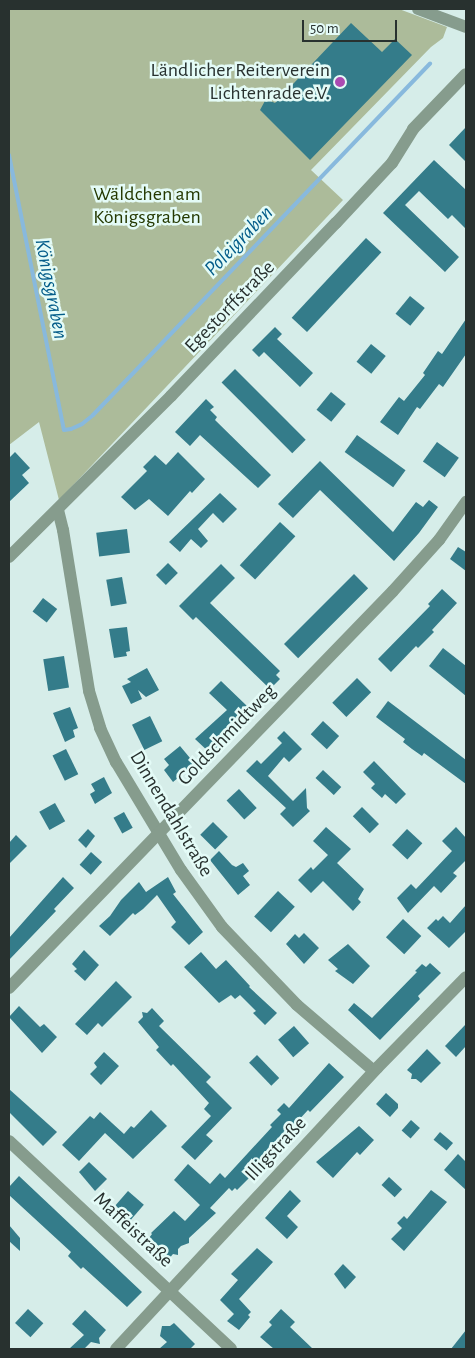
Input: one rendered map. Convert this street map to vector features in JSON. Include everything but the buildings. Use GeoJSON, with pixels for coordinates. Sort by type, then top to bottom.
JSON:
{"type":"FeatureCollection","features":[{"type":"Feature","properties":{"kind":"street"},"geometry":{"type":"LineString","coordinates":[[418,9],[466,27]]}},
{"type":"Feature","properties":{"kind":"street","name":"Egestorffstraße"},"geometry":{"type":"LineString","coordinates":[[9,557],[58,510],[336,223],[392,163],[413,129],[466,74]]}},
{"type":"Feature","properties":{"kind":"street","name":"Goldschmidtweg"},"geometry":{"type":"LineString","coordinates":[[9,988],[159,831],[394,591],[439,540],[466,502]]}},
{"type":"Feature","properties":{"kind":"street","name":"Dinnendahlstraße"},"geometry":{"type":"LineString","coordinates":[[58,510],[92,705],[116,762],[201,900],[248,956],[311,1018],[374,1071]]}},
{"type":"Feature","properties":{"kind":"street","name":"Illigstraße"},"geometry":{"type":"LineString","coordinates":[[116,1349],[374,1071],[466,977]]}},
{"type":"Feature","properties":{"kind":"street","name":"Maffeistraße"},"geometry":{"type":"LineString","coordinates":[[11,1148],[170,1291],[231,1349]]}},
{"type":"Feature","properties":{"kind":"green space","name":"Wäldchen am Königsgraben"},"geometry":{"type":"Polygon","coordinates":[[[9,9],[399,9],[447,27],[443,38],[431,47],[311,170],[343,200],[59,500],[39,422],[9,445],[9,9]]]}},
{"type":"Feature","properties":{"kind":"waterway","name":"Poleigraben"},"geometry":{"type":"LineString","coordinates":[[9,155],[64,430],[71,429],[82,424],[93,415],[430,63]]}},
{"type":"Feature","properties":{"kind":"place","name":"Ländlicher Reiterverein Lichtenrade e.V."},"geometry":{"type":"Point","coordinates":[340,82]}},
{"type":"Feature","properties":{"kind":"water label","name":"Königsgraben"},"geometry":{"type":"Point","coordinates":[51,289]}}]}
